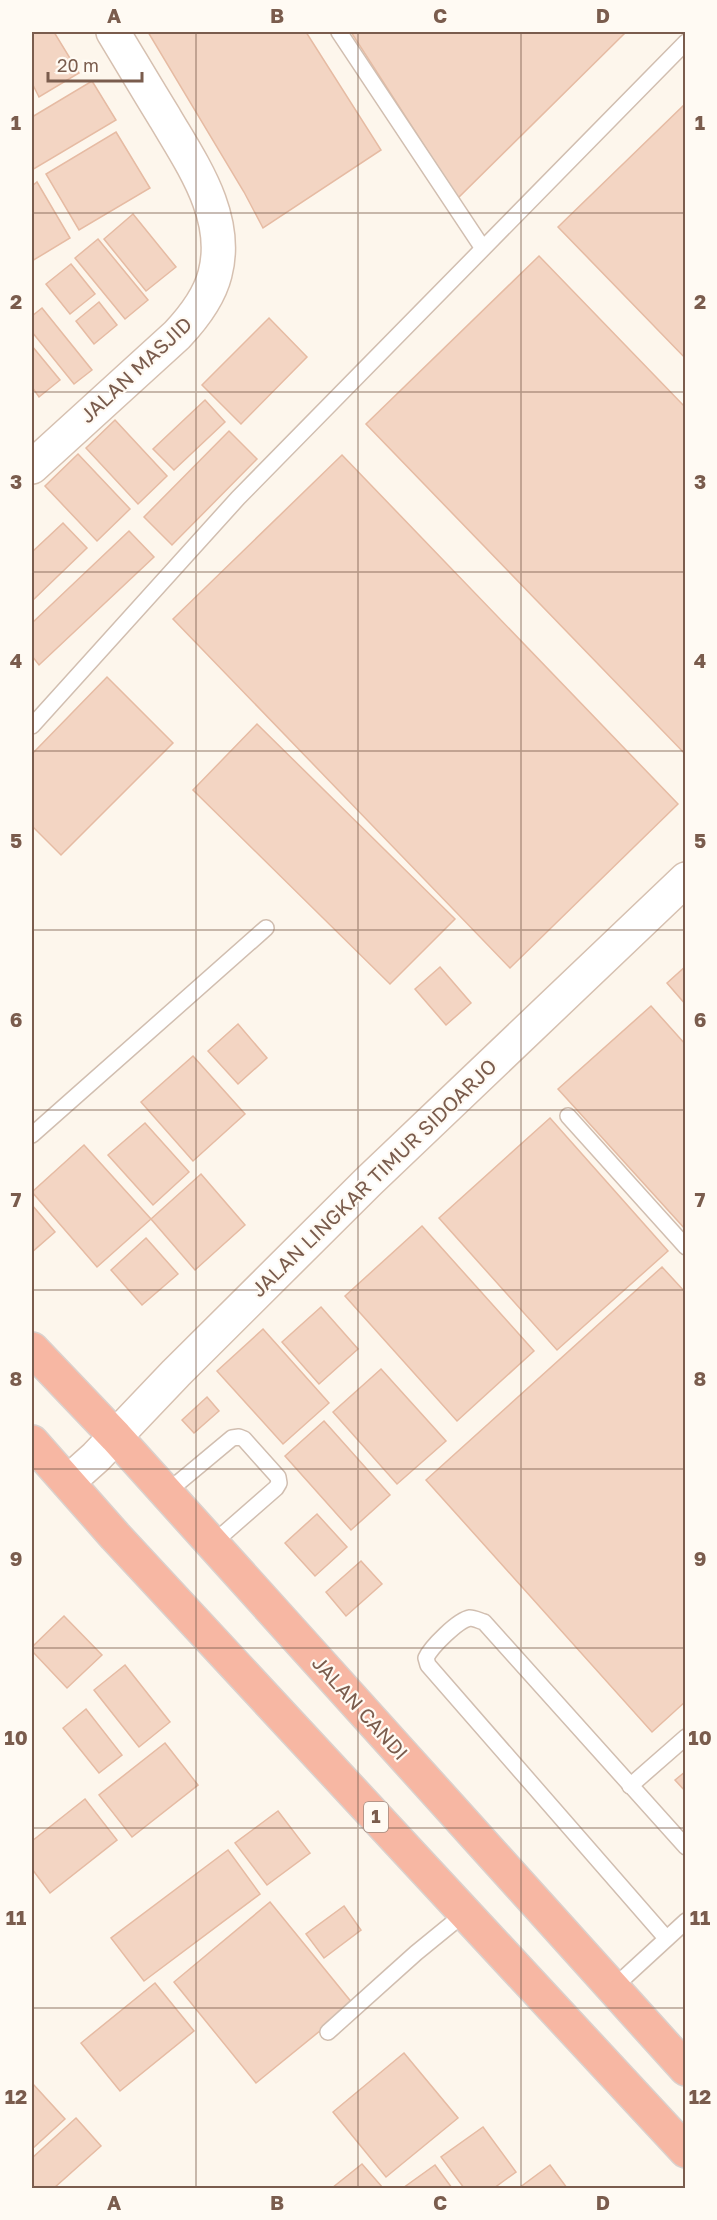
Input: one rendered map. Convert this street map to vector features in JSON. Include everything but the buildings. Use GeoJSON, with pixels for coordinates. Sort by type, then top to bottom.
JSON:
{"type":"FeatureCollection","features":[{"type":"Feature","properties":{"kind":"highway","name":"JALAN CANDI"},"geometry":{"type":"LineString","coordinates":[[32,1349],[116,1437],[686,2069]]}},
{"type":"Feature","properties":{"kind":"highway","name":"1"},"geometry":{"type":"LineString","coordinates":[[32,1442],[122,1543],[686,2151]]}},
{"type":"Feature","properties":{"kind":"main road","name":"JALAN MASJID"},"geometry":{"type":"LineString","coordinates":[[32,467],[177,335],[193,318],[216,274],[217,227],[211,204],[200,178],[113,32]]}},
{"type":"Feature","properties":{"kind":"main road","name":"JALAN LINGKAR TIMUR SIDOARJO"},"geometry":{"type":"LineString","coordinates":[[68,1482],[116,1437],[176,1373],[369,1181],[686,879]]}},
{"type":"Feature","properties":{"kind":"lane"},"geometry":{"type":"LineString","coordinates":[[339,32],[482,247]]}},
{"type":"Feature","properties":{"kind":"lane"},"geometry":{"type":"LineString","coordinates":[[32,726],[237,498],[686,42]]}},
{"type":"Feature","properties":{"kind":"lane"},"geometry":{"type":"LineString","coordinates":[[32,1135],[266,928]]}},
{"type":"Feature","properties":{"kind":"lane"},"geometry":{"type":"LineString","coordinates":[[568,1116],[686,1247]]}},
{"type":"Feature","properties":{"kind":"lane"},"geometry":{"type":"LineString","coordinates":[[166,1493],[232,1438],[244,1439],[278,1477],[279,1483],[212,1544]]}},
{"type":"Feature","properties":{"kind":"lane"},"geometry":{"type":"LineString","coordinates":[[666,1938],[428,1665],[426,1658],[430,1650],[461,1622],[471,1618],[484,1622],[686,1847]]}},
{"type":"Feature","properties":{"kind":"lane"},"geometry":{"type":"LineString","coordinates":[[630,1786],[686,1737]]}},
{"type":"Feature","properties":{"kind":"lane"},"geometry":{"type":"LineString","coordinates":[[328,2032],[416,1953],[465,1913]]}},
{"type":"Feature","properties":{"kind":"lane"},"geometry":{"type":"LineString","coordinates":[[612,1988],[686,1921]]}}]}
